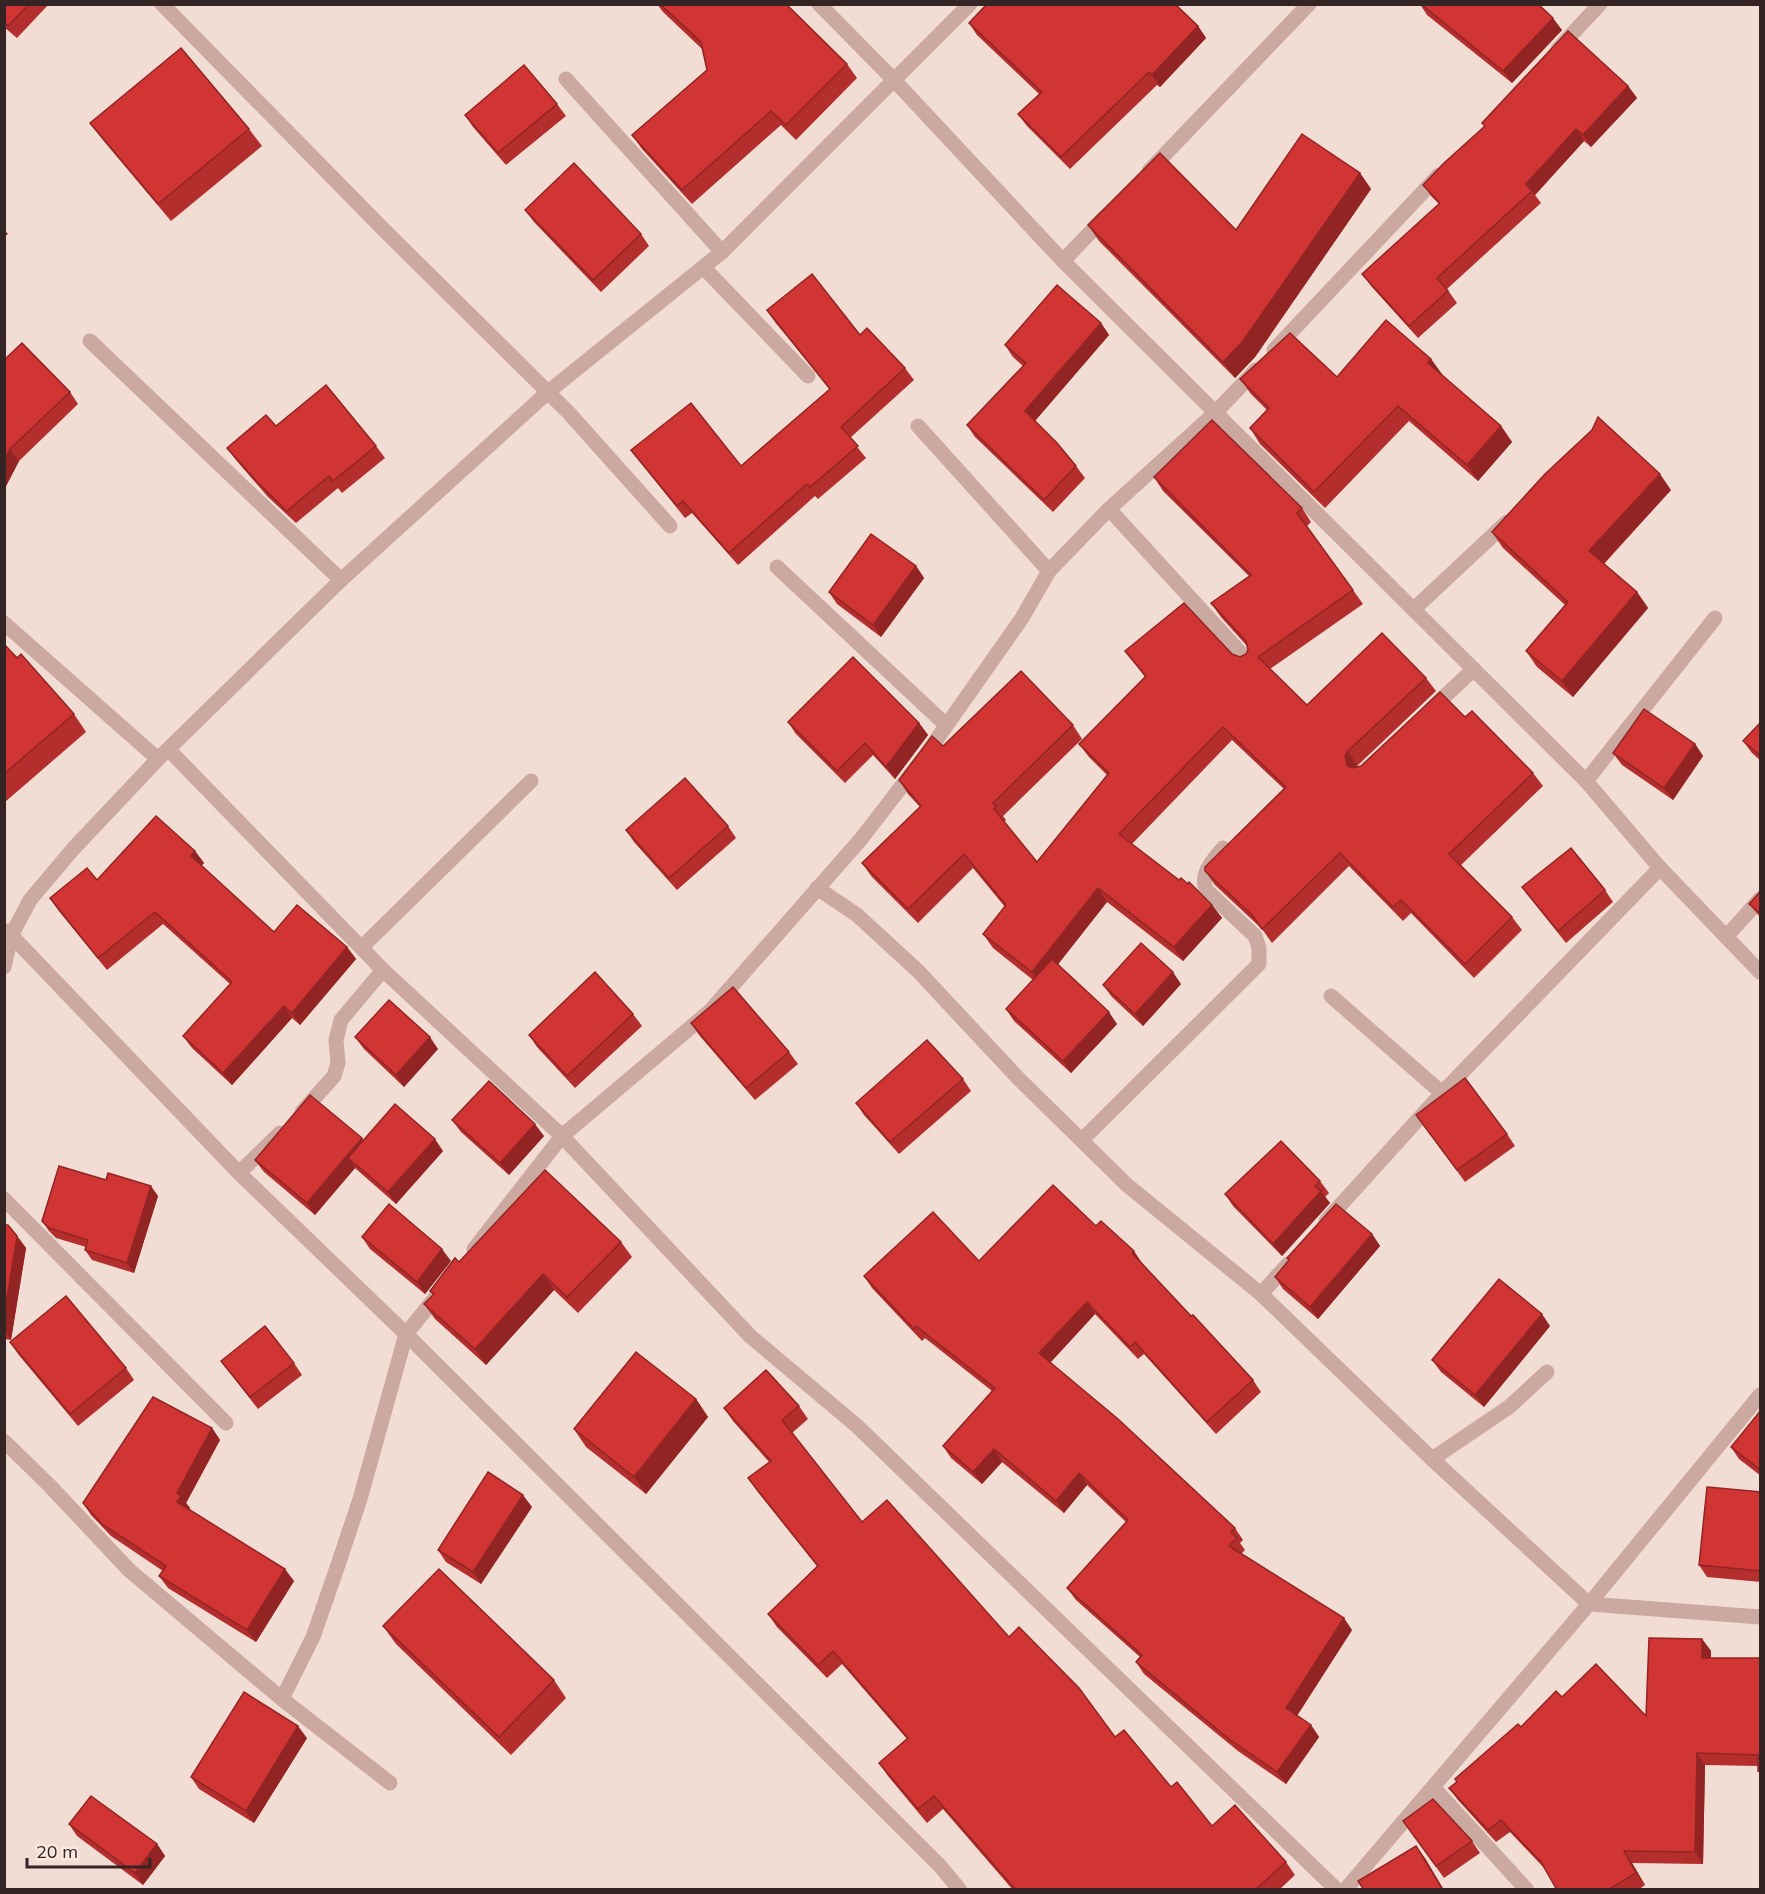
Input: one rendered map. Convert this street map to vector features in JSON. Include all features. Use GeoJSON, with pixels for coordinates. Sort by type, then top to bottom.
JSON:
{"type":"FeatureCollection","features":[{"type":"Feature","properties":{"kind":"street"},"geometry":{"type":"LineString","coordinates":[[162,4],[384,230],[548,392],[670,526]]}},
{"type":"Feature","properties":{"kind":"street"},"geometry":{"type":"LineString","coordinates":[[819,4],[1064,261],[1586,781],[1660,868],[1761,972]]}},
{"type":"Feature","properties":{"kind":"street"},"geometry":{"type":"LineString","coordinates":[[4,968],[8,933],[30,900],[46,880],[164,755],[340,580],[548,392],[722,252],[970,4]]}},
{"type":"Feature","properties":{"kind":"street"},"geometry":{"type":"LineString","coordinates":[[1137,184],[1309,4]]}},
{"type":"Feature","properties":{"kind":"street"},"geometry":{"type":"LineString","coordinates":[[1551,57],[1600,4]]}},
{"type":"Feature","properties":{"kind":"street"},"geometry":{"type":"LineString","coordinates":[[566,80],[722,252]]}},
{"type":"Feature","properties":{"kind":"street"},"geometry":{"type":"LineString","coordinates":[[463,1262],[562,1136],[710,1011],[861,839],[1022,618],[1049,570],[1109,509],[1216,412],[1453,161]]}},
{"type":"Feature","properties":{"kind":"street"},"geometry":{"type":"LineString","coordinates":[[1064,261],[1113,210]]}},
{"type":"Feature","properties":{"kind":"street"},"geometry":{"type":"LineString","coordinates":[[704,268],[808,376]]}},
{"type":"Feature","properties":{"kind":"street"},"geometry":{"type":"LineString","coordinates":[[90,340],[340,580]]}},
{"type":"Feature","properties":{"kind":"street"},"geometry":{"type":"LineString","coordinates":[[918,426],[1049,570]]}},
{"type":"Feature","properties":{"kind":"street"},"geometry":{"type":"LineString","coordinates":[[1109,509],[1248,661]]}},
{"type":"Feature","properties":{"kind":"street"},"geometry":{"type":"LineString","coordinates":[[1414,609],[1518,512]]}},
{"type":"Feature","properties":{"kind":"street"},"geometry":{"type":"LineString","coordinates":[[777,567],[946,725]]}},
{"type":"Feature","properties":{"kind":"street"},"geometry":{"type":"LineString","coordinates":[[1586,781],[1715,618]]}},
{"type":"Feature","properties":{"kind":"street"},"geometry":{"type":"LineString","coordinates":[[4,623],[164,755],[383,970],[562,1136],[750,1335],[857,1426],[1337,1890]]}},
{"type":"Feature","properties":{"kind":"street"},"geometry":{"type":"LineString","coordinates":[[1423,717],[1473,669]]}},
{"type":"Feature","properties":{"kind":"street"},"geometry":{"type":"LineString","coordinates":[[362,947],[531,781]]}},
{"type":"Feature","properties":{"kind":"street"},"geometry":{"type":"LineString","coordinates":[[1082,1140],[1259,963],[1259,948],[1255,936],[1206,890],[1204,882],[1208,867],[1223,848]]}},
{"type":"Feature","properties":{"kind":"street"},"geometry":{"type":"LineString","coordinates":[[1316,1233],[1442,1093],[1660,868]]}},
{"type":"Feature","properties":{"kind":"street"},"geometry":{"type":"LineString","coordinates":[[817,888],[857,915],[918,971],[1018,1078],[1127,1185],[1261,1294],[1432,1459],[1589,1604],[1761,1617]]}},
{"type":"Feature","properties":{"kind":"street"},"geometry":{"type":"LineString","coordinates":[[1726,937],[1761,899]]}},
{"type":"Feature","properties":{"kind":"street"},"geometry":{"type":"LineString","coordinates":[[8,933],[238,1173],[406,1334],[940,1866],[960,1890]]}},
{"type":"Feature","properties":{"kind":"street"},"geometry":{"type":"LineString","coordinates":[[238,1173],[290,1125],[334,1076],[338,1063],[336,1040],[340,1020],[383,970]]}},
{"type":"Feature","properties":{"kind":"street"},"geometry":{"type":"LineString","coordinates":[[1331,996],[1442,1093]]}},
{"type":"Feature","properties":{"kind":"street"},"geometry":{"type":"LineString","coordinates":[[4,1200],[226,1423]]}},
{"type":"Feature","properties":{"kind":"street"},"geometry":{"type":"LineString","coordinates":[[1261,1294],[1300,1250]]}},
{"type":"Feature","properties":{"kind":"street"},"geometry":{"type":"LineString","coordinates":[[282,1699],[313,1637],[339,1562],[360,1499],[406,1334],[449,1280]]}},
{"type":"Feature","properties":{"kind":"street"},"geometry":{"type":"LineString","coordinates":[[1432,1459],[1509,1407],[1547,1372]]}},
{"type":"Feature","properties":{"kind":"street"},"geometry":{"type":"LineString","coordinates":[[1345,1890],[1589,1604],[1761,1395]]}},
{"type":"Feature","properties":{"kind":"street"},"geometry":{"type":"LineString","coordinates":[[4,1441],[129,1570],[282,1699],[390,1783]]}},
{"type":"Feature","properties":{"kind":"street"},"geometry":{"type":"LineString","coordinates":[[1433,1787],[1527,1890]]}},
{"type":"Feature","properties":{"kind":"building"},"geometry":{"type":"Polygon","coordinates":[[[4,4],[29,4],[8,26],[4,22],[4,4]]]}},
{"type":"Feature","properties":{"kind":"building"},"geometry":{"type":"Polygon","coordinates":[[[660,4],[786,4],[847,64],[786,125],[771,111],[682,190],[632,135],[707,70],[701,42],[660,4]]]}},
{"type":"Feature","properties":{"kind":"building"},"geometry":{"type":"Polygon","coordinates":[[[987,4],[1096,4],[1099,6],[1100,4],[1175,4],[1198,26],[1152,75],[1149,72],[1061,157],[1018,114],[1042,92],[969,23],[987,4]]]}},
{"type":"Feature","properties":{"kind":"building"},"geometry":{"type":"Polygon","coordinates":[[[1421,4],[1538,4],[1553,18],[1503,71],[1421,4]]]}},
{"type":"Feature","properties":{"kind":"building"},"geometry":{"type":"Polygon","coordinates":[[[1568,31],[1628,86],[1583,135],[1576,129],[1526,184],[1532,191],[1437,278],[1448,291],[1409,326],[1362,274],[1440,203],[1423,185],[1485,126],[1482,123],[1568,31]]]}},
{"type":"Feature","properties":{"kind":"building"},"geometry":{"type":"Polygon","coordinates":[[[181,48],[249,129],[158,204],[90,123],[181,48]]]}},
{"type":"Feature","properties":{"kind":"building"},"geometry":{"type":"Polygon","coordinates":[[[524,65],[557,104],[498,153],[465,115],[524,65]]]}},
{"type":"Feature","properties":{"kind":"building"},"geometry":{"type":"Polygon","coordinates":[[[1302,134],[1360,173],[1243,341],[1223,362],[1088,225],[1160,153],[1236,230],[1302,134]]]}},
{"type":"Feature","properties":{"kind":"building"},"geometry":{"type":"Polygon","coordinates":[[[574,163],[641,234],[593,280],[525,210],[574,163]]]}},
{"type":"Feature","properties":{"kind":"building"},"geometry":{"type":"Polygon","coordinates":[[[812,274],[860,335],[867,328],[905,368],[841,427],[858,446],[810,487],[807,484],[729,553],[683,501],[677,506],[631,450],[691,403],[741,466],[830,389],[767,310],[812,274]]]}},
{"type":"Feature","properties":{"kind":"building"},"geometry":{"type":"Polygon","coordinates":[[[1057,285],[1101,323],[1025,411],[1076,466],[1044,500],[967,425],[1026,363],[1005,345],[1057,285]]]}},
{"type":"Feature","properties":{"kind":"building"},"geometry":{"type":"Polygon","coordinates":[[[1386,320],[1431,359],[1428,363],[1501,426],[1467,465],[1398,406],[1314,492],[1250,428],[1269,408],[1240,379],[1290,333],[1337,377],[1386,320]]]}},
{"type":"Feature","properties":{"kind":"building"},"geometry":{"type":"Polygon","coordinates":[[[22,343],[70,392],[10,449],[4,461],[4,360],[22,343]]]}},
{"type":"Feature","properties":{"kind":"building"},"geometry":{"type":"Polygon","coordinates":[[[326,385],[376,446],[333,481],[329,476],[287,511],[227,448],[266,415],[276,426],[326,385]]]}},
{"type":"Feature","properties":{"kind":"building"},"geometry":{"type":"Polygon","coordinates":[[[1598,417],[1660,474],[1589,551],[1637,592],[1562,681],[1526,651],[1568,602],[1492,532],[1545,474],[1592,430],[1598,417]]]}},
{"type":"Feature","properties":{"kind":"building"},"geometry":{"type":"Polygon","coordinates":[[[1212,420],[1302,508],[1297,513],[1353,590],[1258,657],[1307,705],[1382,633],[1426,678],[1348,751],[1345,756],[1347,765],[1352,768],[1361,766],[1440,692],[1465,717],[1472,711],[1533,773],[1449,854],[1512,917],[1465,964],[1401,900],[1393,907],[1340,853],[1262,929],[1252,915],[1205,871],[1205,867],[1286,787],[1223,727],[1119,834],[1179,880],[1181,878],[1188,884],[1189,882],[1212,905],[1174,947],[1098,888],[1032,972],[983,934],[1006,905],[964,854],[908,909],[862,863],[921,806],[899,780],[932,736],[943,746],[1021,671],[1073,725],[993,803],[996,807],[994,809],[1037,862],[1109,773],[1079,744],[1146,676],[1125,651],[1184,603],[1232,654],[1240,657],[1246,654],[1248,650],[1246,641],[1211,603],[1251,575],[1154,477],[1212,420]]]}},
{"type":"Feature","properties":{"kind":"building"},"geometry":{"type":"Polygon","coordinates":[[[871,534],[916,566],[873,625],[829,592],[871,534]]]}},
{"type":"Feature","properties":{"kind":"building"},"geometry":{"type":"Polygon","coordinates":[[[4,644],[17,658],[21,654],[74,714],[4,774],[4,644]]]}},
{"type":"Feature","properties":{"kind":"building"},"geometry":{"type":"Polygon","coordinates":[[[853,657],[919,723],[886,767],[865,743],[837,771],[788,722],[853,657]]]}},
{"type":"Feature","properties":{"kind":"building"},"geometry":{"type":"Polygon","coordinates":[[[1644,709],[1695,744],[1664,788],[1613,753],[1644,709]]]}},
{"type":"Feature","properties":{"kind":"building"},"geometry":{"type":"Polygon","coordinates":[[[1761,722],[1761,756],[1743,741],[1761,722]]]}},
{"type":"Feature","properties":{"kind":"building"},"geometry":{"type":"Polygon","coordinates":[[[685,778],[728,826],[669,878],[626,830],[685,778]]]}},
{"type":"Feature","properties":{"kind":"building"},"geometry":{"type":"Polygon","coordinates":[[[156,816],[195,851],[191,856],[274,932],[297,905],[347,947],[292,1013],[284,1006],[223,1073],[183,1036],[232,982],[155,912],[98,958],[50,898],[87,868],[97,880],[156,816]]]}},
{"type":"Feature","properties":{"kind":"building"},"geometry":{"type":"Polygon","coordinates":[[[1571,848],[1605,890],[1558,931],[1522,887],[1571,848]]]}},
{"type":"Feature","properties":{"kind":"building"},"geometry":{"type":"Polygon","coordinates":[[[1761,887],[1761,914],[1749,904],[1759,893],[1761,887]]]}},
{"type":"Feature","properties":{"kind":"building"},"geometry":{"type":"Polygon","coordinates":[[[1141,943],[1173,972],[1135,1014],[1103,985],[1141,943]]]}},
{"type":"Feature","properties":{"kind":"building"},"geometry":{"type":"Polygon","coordinates":[[[1052,959],[1109,1012],[1063,1061],[1006,1009],[1052,959]]]}},
{"type":"Feature","properties":{"kind":"building"},"geometry":{"type":"Polygon","coordinates":[[[595,972],[633,1014],[567,1076],[529,1035],[595,972]]]}},
{"type":"Feature","properties":{"kind":"building"},"geometry":{"type":"Polygon","coordinates":[[[733,987],[789,1052],[746,1088],[691,1023],[733,987]]]}},
{"type":"Feature","properties":{"kind":"building"},"geometry":{"type":"Polygon","coordinates":[[[389,1000],[430,1037],[396,1075],[355,1037],[389,1000]]]}},
{"type":"Feature","properties":{"kind":"building"},"geometry":{"type":"Polygon","coordinates":[[[927,1040],[963,1079],[890,1142],[856,1103],[927,1040]]]}},
{"type":"Feature","properties":{"kind":"building"},"geometry":{"type":"Polygon","coordinates":[[[1465,1078],[1507,1134],[1457,1170],[1416,1115],[1465,1078]]]}},
{"type":"Feature","properties":{"kind":"building"},"geometry":{"type":"Polygon","coordinates":[[[489,1081],[535,1124],[500,1163],[452,1120],[489,1081]]]}},
{"type":"Feature","properties":{"kind":"building"},"geometry":{"type":"Polygon","coordinates":[[[310,1095],[362,1138],[307,1203],[255,1160],[310,1095]]]}},
{"type":"Feature","properties":{"kind":"building"},"geometry":{"type":"Polygon","coordinates":[[[395,1104],[435,1139],[388,1192],[348,1158],[395,1104]]]}},
{"type":"Feature","properties":{"kind":"building"},"geometry":{"type":"Polygon","coordinates":[[[1281,1141],[1320,1181],[1315,1186],[1321,1191],[1273,1244],[1225,1194],[1281,1141]]]}},
{"type":"Feature","properties":{"kind":"building"},"geometry":{"type":"Polygon","coordinates":[[[59,1166],[106,1180],[108,1173],[151,1186],[127,1263],[85,1250],[88,1240],[49,1228],[42,1221],[59,1166]]]}},
{"type":"Feature","properties":{"kind":"building"},"geometry":{"type":"Polygon","coordinates":[[[545,1170],[621,1242],[567,1297],[543,1274],[475,1349],[424,1304],[434,1294],[430,1291],[455,1258],[459,1262],[545,1170]]]}},
{"type":"Feature","properties":{"kind":"building"},"geometry":{"type":"Polygon","coordinates":[[[1053,1185],[1096,1226],[1101,1221],[1134,1251],[1132,1253],[1253,1380],[1207,1422],[1135,1342],[1130,1347],[1087,1302],[1039,1353],[1118,1419],[1235,1528],[1231,1532],[1237,1538],[1229,1546],[1344,1618],[1286,1708],[1311,1725],[1277,1772],[1229,1739],[1136,1662],[1142,1655],[1067,1588],[1128,1520],[1079,1473],[1056,1501],[994,1449],[973,1472],[943,1446],[995,1388],[916,1326],[914,1329],[864,1276],[933,1212],[979,1261],[1053,1185]]]}},
{"type":"Feature","properties":{"kind":"building"},"geometry":{"type":"Polygon","coordinates":[[[389,1204],[442,1249],[417,1282],[362,1237],[389,1204]]]}},
{"type":"Feature","properties":{"kind":"building"},"geometry":{"type":"Polygon","coordinates":[[[1336,1204],[1372,1234],[1310,1307],[1275,1277],[1289,1260],[1287,1258],[1336,1204]]]}},
{"type":"Feature","properties":{"kind":"building"},"geometry":{"type":"Polygon","coordinates":[[[4,1225],[8,1225],[17,1236],[4,1317],[4,1225]]]}},
{"type":"Feature","properties":{"kind":"building"},"geometry":{"type":"Polygon","coordinates":[[[1499,1279],[1542,1314],[1475,1395],[1432,1360],[1499,1279]]]}},
{"type":"Feature","properties":{"kind":"building"},"geometry":{"type":"Polygon","coordinates":[[[66,1296],[126,1368],[70,1414],[10,1342],[66,1296]]]}},
{"type":"Feature","properties":{"kind":"building"},"geometry":{"type":"Polygon","coordinates":[[[265,1326],[294,1363],[250,1397],[221,1361],[265,1326]]]}},
{"type":"Feature","properties":{"kind":"building"},"geometry":{"type":"Polygon","coordinates":[[[636,1352],[696,1399],[634,1477],[574,1429],[636,1352]]]}},
{"type":"Feature","properties":{"kind":"building"},"geometry":{"type":"Polygon","coordinates":[[[766,1370],[799,1406],[782,1420],[862,1522],[887,1500],[1009,1637],[1019,1627],[1079,1688],[1115,1737],[1124,1730],[1171,1787],[1177,1782],[1212,1826],[1235,1805],[1286,1862],[1255,1890],[1016,1890],[934,1796],[918,1809],[879,1763],[908,1738],[833,1651],[818,1665],[768,1614],[818,1566],[748,1478],[771,1461],[724,1408],[766,1370]]]}},
{"type":"Feature","properties":{"kind":"building"},"geometry":{"type":"Polygon","coordinates":[[[153,1397],[212,1428],[177,1493],[181,1496],[177,1502],[285,1569],[247,1630],[159,1576],[166,1566],[102,1524],[83,1503],[153,1397]]]}},
{"type":"Feature","properties":{"kind":"building"},"geometry":{"type":"Polygon","coordinates":[[[1761,1410],[1761,1470],[1731,1447],[1761,1410]]]}},
{"type":"Feature","properties":{"kind":"building"},"geometry":{"type":"Polygon","coordinates":[[[488,1472],[523,1495],[473,1572],[438,1550],[488,1472]]]}},
{"type":"Feature","properties":{"kind":"building"},"geometry":{"type":"Polygon","coordinates":[[[1707,1487],[1761,1492],[1761,1571],[1699,1565],[1707,1487]]]}},
{"type":"Feature","properties":{"kind":"building"},"geometry":{"type":"Polygon","coordinates":[[[439,1569],[554,1680],[499,1737],[383,1626],[439,1569]]]}},
{"type":"Feature","properties":{"kind":"building"},"geometry":{"type":"Polygon","coordinates":[[[1649,1638],[1702,1639],[1702,1658],[1761,1658],[1761,1771],[1758,1771],[1758,1755],[1697,1753],[1695,1852],[1624,1851],[1636,1873],[1608,1890],[1557,1890],[1541,1862],[1501,1820],[1488,1830],[1449,1788],[1457,1782],[1455,1779],[1518,1724],[1521,1727],[1556,1691],[1562,1697],[1596,1664],[1646,1716],[1649,1638]]]}},
{"type":"Feature","properties":{"kind":"building"},"geometry":{"type":"Polygon","coordinates":[[[244,1692],[298,1726],[246,1811],[191,1777],[244,1692]]]}},
{"type":"Feature","properties":{"kind":"building"},"geometry":{"type":"Polygon","coordinates":[[[91,1796],[157,1844],[135,1873],[69,1824],[91,1796]]]}},
{"type":"Feature","properties":{"kind":"building"},"geometry":{"type":"Polygon","coordinates":[[[1433,1799],[1472,1841],[1436,1866],[1403,1821],[1433,1799]]]}},
{"type":"Feature","properties":{"kind":"building"},"geometry":{"type":"Polygon","coordinates":[[[1416,1846],[1443,1890],[1364,1890],[1358,1881],[1416,1846]]]}}]}
